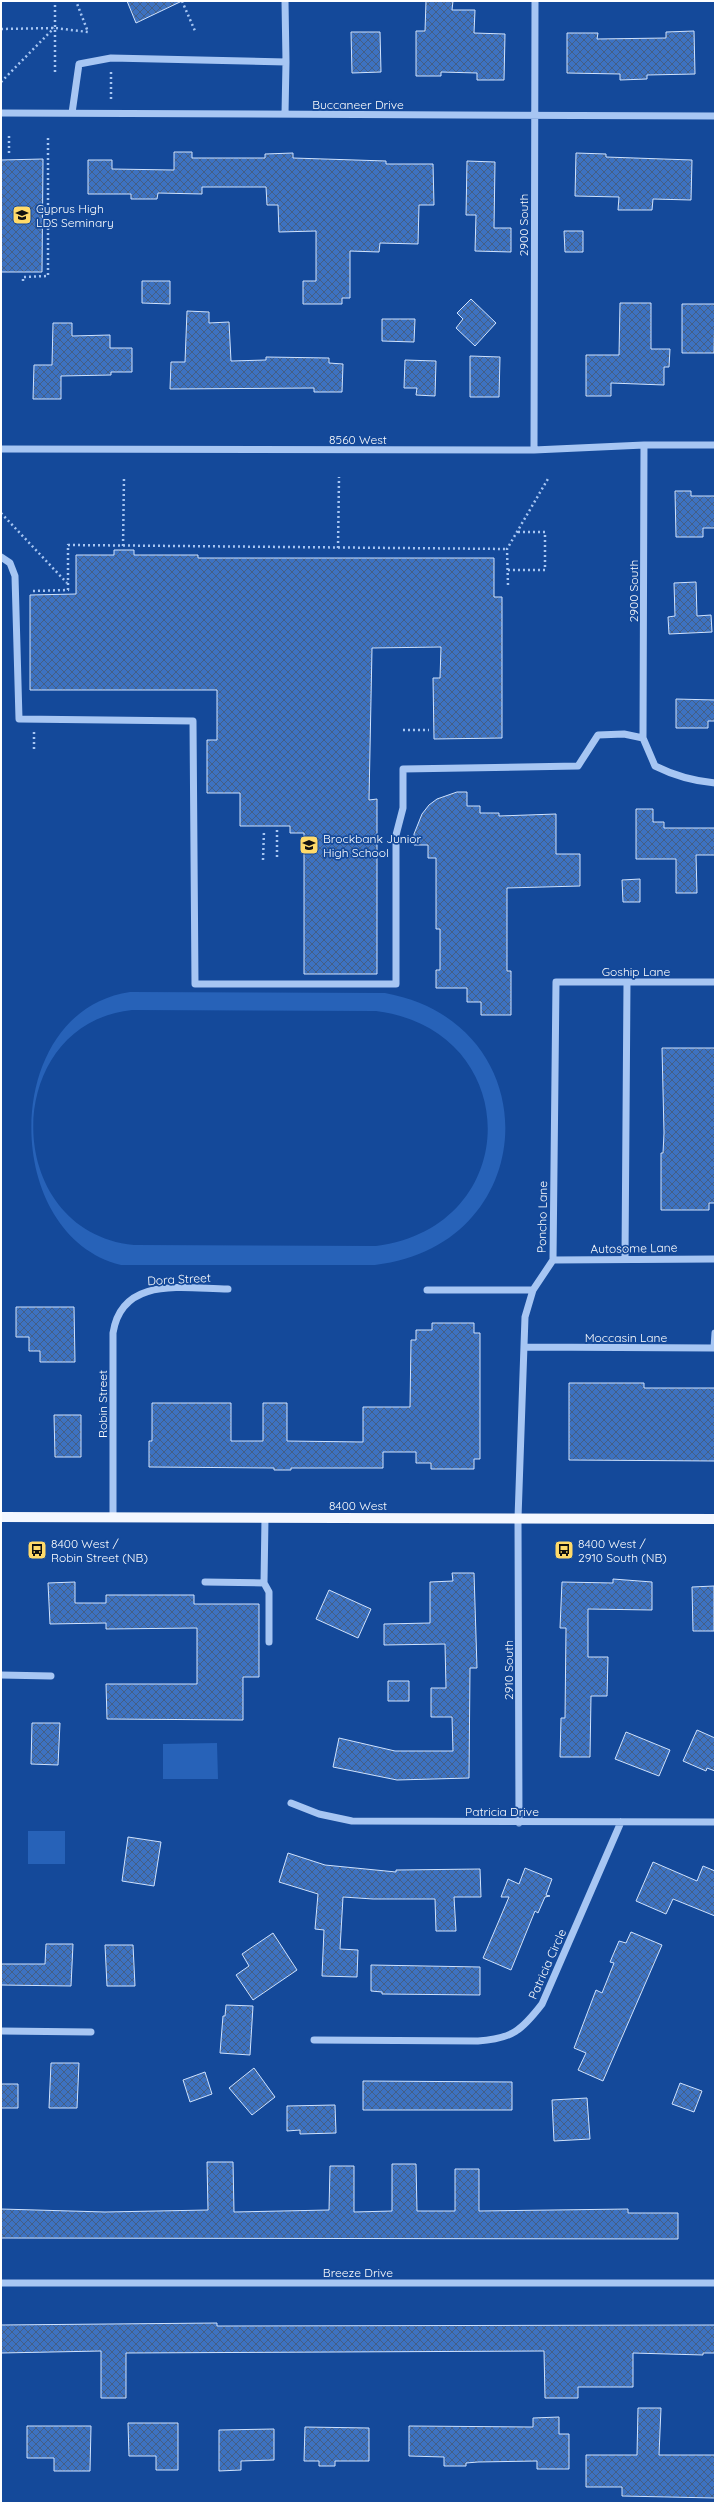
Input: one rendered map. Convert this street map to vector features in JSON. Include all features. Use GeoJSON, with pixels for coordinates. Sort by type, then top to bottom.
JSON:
{"type":"FeatureCollection","features":[{"type":"Feature","properties":{"kind":"main road","name":"8400 West"},"geometry":{"type":"LineString","coordinates":[[1,1517],[715,1519]]}},
{"type":"Feature","properties":{"kind":"street"},"geometry":{"type":"LineString","coordinates":[[285,1],[285,114]]}},
{"type":"Feature","properties":{"kind":"street","name":"2900 South"},"geometry":{"type":"LineString","coordinates":[[534,450],[535,1]]}},
{"type":"Feature","properties":{"kind":"street"},"geometry":{"type":"LineString","coordinates":[[72,113],[79,64],[111,58],[286,62]]}},
{"type":"Feature","properties":{"kind":"street","name":"Buccaneer Drive"},"geometry":{"type":"LineString","coordinates":[[1,113],[715,116]]}},
{"type":"Feature","properties":{"kind":"street","name":"2900 South"},"geometry":{"type":"LineString","coordinates":[[643,738],[644,445]]}},
{"type":"Feature","properties":{"kind":"street","name":"8560 West"},"geometry":{"type":"LineString","coordinates":[[1,449],[534,450],[644,445],[715,446]]}},
{"type":"Feature","properties":{"kind":"street"},"geometry":{"type":"LineString","coordinates":[[1,557],[10,563],[15,576],[19,719],[193,721],[195,984],[396,984],[396,835],[403,808],[403,769],[578,766],[598,734],[624,734],[643,738],[655,766],[674,775],[696,781],[715,783]]}},
{"type":"Feature","properties":{"kind":"street","name":"Goship Lane"},"geometry":{"type":"LineString","coordinates":[[556,982],[715,982]]}},
{"type":"Feature","properties":{"kind":"street","name":"Poncho Lane"},"geometry":{"type":"LineString","coordinates":[[518,1518],[525,1317],[533,1290],[553,1260],[556,982]]}},
{"type":"Feature","properties":{"kind":"street"},"geometry":{"type":"LineString","coordinates":[[625,1259],[627,982]]}},
{"type":"Feature","properties":{"kind":"street","name":"Autosome Lane"},"geometry":{"type":"LineString","coordinates":[[553,1260],[715,1259]]}},
{"type":"Feature","properties":{"kind":"street","name":"Dora Street"},"geometry":{"type":"LineString","coordinates":[[132,1296],[150,1290],[162,1289],[228,1289]]}},
{"type":"Feature","properties":{"kind":"street"},"geometry":{"type":"LineString","coordinates":[[427,1290],[533,1290]]}},
{"type":"Feature","properties":{"kind":"street","name":"Robin Street"},"geometry":{"type":"LineString","coordinates":[[113,1517],[113,1333],[119,1312],[132,1296]]}},
{"type":"Feature","properties":{"kind":"street","name":"Moccasin Lane"},"geometry":{"type":"LineString","coordinates":[[524,1347],[714,1348],[715,1334]]}},
{"type":"Feature","properties":{"kind":"street"},"geometry":{"type":"LineString","coordinates":[[265,1518],[264,1582],[269,1592],[269,1642]]}},
{"type":"Feature","properties":{"kind":"street","name":"2910 South"},"geometry":{"type":"LineString","coordinates":[[518,1518],[519,1823]]}},
{"type":"Feature","properties":{"kind":"street"},"geometry":{"type":"LineString","coordinates":[[205,1582],[264,1582]]}},
{"type":"Feature","properties":{"kind":"street"},"geometry":{"type":"LineString","coordinates":[[1,1675],[51,1676]]}},
{"type":"Feature","properties":{"kind":"street","name":"Patricia Drive"},"geometry":{"type":"LineString","coordinates":[[291,1803],[320,1814],[352,1821],[519,1823],[715,1822]]}},
{"type":"Feature","properties":{"kind":"street","name":"Patricia Circle"},"geometry":{"type":"LineString","coordinates":[[314,2040],[484,2041],[496,2040],[517,2032],[527,2024],[542,2004],[621,1822]]}},
{"type":"Feature","properties":{"kind":"street"},"geometry":{"type":"LineString","coordinates":[[1,2032],[91,2032]]}},
{"type":"Feature","properties":{"kind":"street","name":"Breeze Drive"},"geometry":{"type":"LineString","coordinates":[[1,2283],[715,2283]]}},
{"type":"Feature","properties":{"kind":"path"},"geometry":{"type":"LineString","coordinates":[[55,1],[55,72]]}},
{"type":"Feature","properties":{"kind":"path"},"geometry":{"type":"LineString","coordinates":[[1,29],[55,28],[88,32],[76,1]]}},
{"type":"Feature","properties":{"kind":"path"},"geometry":{"type":"LineString","coordinates":[[182,1],[195,31]]}},
{"type":"Feature","properties":{"kind":"path"},"geometry":{"type":"LineString","coordinates":[[1,82],[55,28]]}},
{"type":"Feature","properties":{"kind":"path"},"geometry":{"type":"LineString","coordinates":[[111,58],[111,99]]}},
{"type":"Feature","properties":{"kind":"path"},"geometry":{"type":"LineString","coordinates":[[9,136],[9,156]]}},
{"type":"Feature","properties":{"kind":"path"},"geometry":{"type":"LineString","coordinates":[[23,281],[23,277],[48,276],[48,136]]}},
{"type":"Feature","properties":{"kind":"path"},"geometry":{"type":"LineString","coordinates":[[508,585],[507,549],[549,476]]}},
{"type":"Feature","properties":{"kind":"path"},"geometry":{"type":"LineString","coordinates":[[123,546],[124,477]]}},
{"type":"Feature","properties":{"kind":"path"},"geometry":{"type":"LineString","coordinates":[[338,548],[339,477]]}},
{"type":"Feature","properties":{"kind":"path"},"geometry":{"type":"LineString","coordinates":[[1,513],[68,583]]}},
{"type":"Feature","properties":{"kind":"path"},"geometry":{"type":"LineString","coordinates":[[508,570],[545,570],[545,532],[517,532]]}},
{"type":"Feature","properties":{"kind":"path"},"geometry":{"type":"LineString","coordinates":[[33,591],[68,590],[68,545],[507,549]]}},
{"type":"Feature","properties":{"kind":"path"},"geometry":{"type":"LineString","coordinates":[[34,720],[34,752]]}},
{"type":"Feature","properties":{"kind":"path"},"geometry":{"type":"LineString","coordinates":[[403,730],[429,730]]}},
{"type":"Feature","properties":{"kind":"path"},"geometry":{"type":"LineString","coordinates":[[277,830],[277,860]]}},
{"type":"Feature","properties":{"kind":"path"},"geometry":{"type":"LineString","coordinates":[[263,860],[264,831]]}},
{"type":"Feature","properties":{"kind":"shaded area"},"geometry":{"type":"Polygon","coordinates":[[[130,992],[385,993],[439,1013],[477,1045],[499,1087],[505,1133],[496,1178],[471,1219],[430,1249],[375,1265],[121,1265],[81,1245],[53,1212],[36,1170],[31,1124],[38,1079],[57,1038],[87,1008],[130,992]],[[132,1010],[89,1024],[58,1051],[39,1087],[33,1128],[40,1168],[59,1204],[90,1231],[134,1245],[376,1246],[425,1231],[460,1204],[481,1168],[488,1128],[481,1089],[460,1053],[425,1026],[376,1011],[132,1010]]]}},
{"type":"Feature","properties":{"kind":"shaded area"},"geometry":{"type":"Polygon","coordinates":[[[217,1743],[218,1779],[163,1779],[163,1744],[217,1743]]]}},
{"type":"Feature","properties":{"kind":"shaded area"},"geometry":{"type":"Polygon","coordinates":[[[28,1831],[65,1831],[65,1864],[28,1864],[28,1831]]]}},
{"type":"Feature","properties":{"kind":"building"},"geometry":{"type":"Polygon","coordinates":[[[127,1],[182,1],[136,23],[127,1]]]}},
{"type":"Feature","properties":{"kind":"building"},"geometry":{"type":"Polygon","coordinates":[[[426,1],[453,1],[452,10],[475,10],[474,33],[505,34],[504,80],[477,80],[477,73],[441,72],[441,76],[416,76],[416,31],[425,31],[426,1]]]}},
{"type":"Feature","properties":{"kind":"building"},"geometry":{"type":"Polygon","coordinates":[[[694,31],[695,74],[647,75],[647,79],[620,80],[620,74],[567,73],[567,33],[598,33],[597,39],[666,38],[666,32],[694,31]]]}},
{"type":"Feature","properties":{"kind":"building"},"geometry":{"type":"Polygon","coordinates":[[[351,32],[380,32],[381,72],[352,73],[351,32]]]}},
{"type":"Feature","properties":{"kind":"building"},"geometry":{"type":"Polygon","coordinates":[[[174,152],[192,152],[192,158],[265,158],[265,154],[293,153],[293,158],[386,161],[386,164],[433,164],[434,205],[419,205],[418,244],[380,243],[379,252],[350,251],[350,298],[342,298],[342,304],[303,304],[303,281],[316,281],[316,231],[279,232],[278,205],[267,205],[266,187],[202,187],[202,194],[158,193],[157,199],[131,199],[131,194],[88,194],[88,160],[112,160],[112,169],[174,170],[174,152]]]}},
{"type":"Feature","properties":{"kind":"building"},"geometry":{"type":"Polygon","coordinates":[[[576,153],[606,154],[606,157],[692,160],[691,200],[653,199],[652,210],[618,210],[619,197],[575,196],[576,153]]]}},
{"type":"Feature","properties":{"kind":"building","name":"Cyprus High LDS Seminary"},"geometry":{"type":"Polygon","coordinates":[[[43,159],[42,272],[1,272],[1,160],[43,159]]]}},
{"type":"Feature","properties":{"kind":"building"},"geometry":{"type":"Polygon","coordinates":[[[467,161],[495,162],[494,228],[511,228],[511,252],[475,251],[476,215],[466,215],[467,161]]]}},
{"type":"Feature","properties":{"kind":"building"},"geometry":{"type":"Polygon","coordinates":[[[564,231],[583,231],[583,252],[565,252],[564,231]]]}},
{"type":"Feature","properties":{"kind":"building"},"geometry":{"type":"Polygon","coordinates":[[[142,281],[170,281],[170,304],[142,303],[142,281]]]}},
{"type":"Feature","properties":{"kind":"building"},"geometry":{"type":"Polygon","coordinates":[[[471,299],[496,323],[475,346],[456,328],[463,319],[457,313],[471,299]]]}},
{"type":"Feature","properties":{"kind":"building"},"geometry":{"type":"Polygon","coordinates":[[[620,303],[651,303],[651,349],[670,349],[669,367],[664,367],[664,385],[611,383],[611,396],[586,396],[586,355],[619,355],[620,303]]]}},
{"type":"Feature","properties":{"kind":"building"},"geometry":{"type":"Polygon","coordinates":[[[682,304],[715,304],[714,353],[682,353],[682,304]]]}},
{"type":"Feature","properties":{"kind":"building"},"geometry":{"type":"Polygon","coordinates":[[[187,311],[209,312],[209,323],[229,322],[231,361],[266,360],[266,357],[329,358],[329,363],[343,364],[342,392],[314,392],[314,388],[170,389],[171,362],[185,362],[187,311]]]}},
{"type":"Feature","properties":{"kind":"building"},"geometry":{"type":"Polygon","coordinates":[[[382,319],[415,319],[414,342],[382,341],[382,319]]]}},
{"type":"Feature","properties":{"kind":"building"},"geometry":{"type":"Polygon","coordinates":[[[53,323],[72,323],[72,336],[110,335],[110,348],[132,348],[132,372],[111,372],[111,375],[61,376],[61,399],[33,399],[34,365],[52,365],[53,323]]]}},
{"type":"Feature","properties":{"kind":"building"},"geometry":{"type":"Polygon","coordinates":[[[470,356],[500,357],[499,397],[470,397],[470,356]]]}},
{"type":"Feature","properties":{"kind":"building"},"geometry":{"type":"Polygon","coordinates":[[[405,360],[436,361],[435,396],[416,395],[417,388],[404,388],[405,360]]]}},
{"type":"Feature","properties":{"kind":"building"},"geometry":{"type":"Polygon","coordinates":[[[675,491],[691,491],[691,496],[715,496],[715,528],[703,528],[703,537],[676,537],[675,491]]]}},
{"type":"Feature","properties":{"kind":"building"},"geometry":{"type":"Polygon","coordinates":[[[114,550],[134,550],[134,555],[198,555],[198,558],[494,558],[494,597],[502,597],[502,738],[434,739],[433,678],[440,678],[441,647],[372,648],[369,800],[377,799],[377,974],[304,974],[304,833],[290,833],[290,826],[240,826],[240,793],[207,793],[207,740],[217,740],[217,690],[30,690],[30,595],[76,594],[76,555],[114,555],[114,550]]]}},
{"type":"Feature","properties":{"kind":"building"},"geometry":{"type":"Polygon","coordinates":[[[696,582],[697,616],[711,615],[712,632],[669,634],[668,617],[675,616],[674,583],[696,582]]]}},
{"type":"Feature","properties":{"kind":"building"},"geometry":{"type":"Polygon","coordinates":[[[676,699],[715,700],[715,721],[708,721],[708,728],[676,728],[676,699]]]}},
{"type":"Feature","properties":{"kind":"building"},"geometry":{"type":"Polygon","coordinates":[[[457,792],[467,792],[467,806],[480,806],[480,813],[499,813],[499,816],[556,814],[556,854],[580,854],[580,886],[507,888],[507,971],[511,971],[511,1015],[481,1015],[481,1002],[467,1002],[467,988],[436,988],[436,970],[440,970],[440,929],[436,929],[436,858],[428,858],[428,845],[414,845],[414,834],[422,814],[429,805],[437,799],[457,792]]]}},
{"type":"Feature","properties":{"kind":"building"},"geometry":{"type":"Polygon","coordinates":[[[636,809],[653,809],[653,822],[664,822],[664,828],[715,828],[715,855],[696,855],[697,893],[676,893],[676,859],[636,859],[636,809]]]}},
{"type":"Feature","properties":{"kind":"building"},"geometry":{"type":"Polygon","coordinates":[[[640,879],[640,902],[623,902],[622,880],[640,879]]]}},
{"type":"Feature","properties":{"kind":"building"},"geometry":{"type":"Polygon","coordinates":[[[662,1048],[715,1048],[715,1203],[709,1203],[709,1210],[661,1210],[661,1153],[663,1153],[664,1133],[662,1048]]]}},
{"type":"Feature","properties":{"kind":"building"},"geometry":{"type":"Polygon","coordinates":[[[16,1307],[74,1307],[75,1362],[40,1362],[40,1351],[29,1351],[29,1337],[16,1337],[16,1307]]]}},
{"type":"Feature","properties":{"kind":"building"},"geometry":{"type":"Polygon","coordinates":[[[432,1323],[474,1323],[474,1333],[480,1333],[480,1459],[474,1459],[474,1469],[431,1469],[431,1463],[416,1463],[416,1452],[383,1452],[383,1468],[291,1468],[291,1470],[274,1470],[274,1468],[149,1467],[149,1441],[152,1441],[152,1403],[231,1403],[231,1441],[263,1441],[263,1403],[287,1403],[287,1441],[363,1442],[363,1407],[410,1407],[411,1340],[416,1340],[416,1330],[432,1330],[432,1323]]]}},
{"type":"Feature","properties":{"kind":"building"},"geometry":{"type":"Polygon","coordinates":[[[569,1383],[644,1383],[644,1388],[715,1388],[715,1461],[569,1460],[569,1383]]]}},
{"type":"Feature","properties":{"kind":"building"},"geometry":{"type":"Polygon","coordinates":[[[54,1415],[81,1415],[81,1457],[55,1457],[54,1415]]]}},
{"type":"Feature","properties":{"kind":"building"},"geometry":{"type":"Polygon","coordinates":[[[452,1573],[474,1573],[477,1668],[470,1668],[469,1778],[397,1780],[333,1767],[339,1738],[395,1751],[453,1751],[452,1717],[431,1717],[431,1688],[446,1688],[445,1644],[384,1645],[384,1624],[430,1623],[430,1582],[453,1581],[452,1573]]]}},
{"type":"Feature","properties":{"kind":"building"},"geometry":{"type":"Polygon","coordinates":[[[613,1579],[652,1582],[652,1610],[588,1609],[588,1657],[608,1657],[607,1696],[591,1696],[590,1757],[560,1757],[561,1718],[565,1718],[566,1628],[560,1628],[562,1582],[613,1583],[613,1579]]]}},
{"type":"Feature","properties":{"kind":"building"},"geometry":{"type":"Polygon","coordinates":[[[75,1582],[75,1603],[106,1603],[106,1595],[194,1595],[194,1604],[259,1604],[259,1677],[243,1677],[243,1720],[107,1719],[106,1684],[197,1684],[197,1628],[106,1629],[106,1623],[50,1624],[48,1583],[75,1582]]]}},
{"type":"Feature","properties":{"kind":"building"},"geometry":{"type":"Polygon","coordinates":[[[714,1586],[714,1631],[693,1631],[692,1587],[714,1586]]]}},
{"type":"Feature","properties":{"kind":"building"},"geometry":{"type":"Polygon","coordinates":[[[329,1590],[371,1609],[358,1638],[316,1619],[329,1590]]]}},
{"type":"Feature","properties":{"kind":"building"},"geometry":{"type":"Polygon","coordinates":[[[388,1681],[409,1681],[409,1701],[388,1701],[388,1681]]]}},
{"type":"Feature","properties":{"kind":"building"},"geometry":{"type":"Polygon","coordinates":[[[32,1723],[60,1723],[58,1765],[31,1764],[32,1723]]]}},
{"type":"Feature","properties":{"kind":"building"},"geometry":{"type":"Polygon","coordinates":[[[697,1730],[715,1738],[715,1771],[707,1768],[706,1771],[683,1761],[697,1730]]]}},
{"type":"Feature","properties":{"kind":"building"},"geometry":{"type":"Polygon","coordinates":[[[626,1732],[670,1750],[659,1776],[615,1759],[626,1732]]]}},
{"type":"Feature","properties":{"kind":"building"},"geometry":{"type":"Polygon","coordinates":[[[128,1837],[161,1842],[154,1886],[122,1881],[128,1837]]]}},
{"type":"Feature","properties":{"kind":"building"},"geometry":{"type":"Polygon","coordinates":[[[288,1853],[325,1865],[396,1872],[396,1870],[480,1869],[481,1897],[454,1897],[456,1931],[436,1931],[435,1899],[373,1899],[343,1897],[340,1949],[358,1950],[357,1977],[322,1976],[324,1930],[315,1929],[318,1894],[279,1882],[288,1853]]]}},
{"type":"Feature","properties":{"kind":"building"},"geometry":{"type":"Polygon","coordinates":[[[653,1862],[697,1881],[703,1866],[715,1871],[715,1916],[673,1899],[666,1914],[636,1901],[653,1862]]]}},
{"type":"Feature","properties":{"kind":"building"},"geometry":{"type":"Polygon","coordinates":[[[525,1868],[552,1879],[546,1895],[550,1896],[545,1897],[538,1913],[535,1911],[511,1970],[483,1958],[509,1897],[501,1897],[508,1879],[519,1884],[525,1868]]]}},
{"type":"Feature","properties":{"kind":"building"},"geometry":{"type":"Polygon","coordinates":[[[631,1932],[662,1945],[603,2081],[578,2070],[586,2053],[574,2048],[596,1990],[602,1993],[614,1963],[610,1962],[619,1941],[626,1943],[631,1932]]]}},
{"type":"Feature","properties":{"kind":"building"},"geometry":{"type":"Polygon","coordinates":[[[273,1933],[297,1970],[253,2000],[236,1975],[249,1966],[242,1954],[273,1933]]]}},
{"type":"Feature","properties":{"kind":"building"},"geometry":{"type":"Polygon","coordinates":[[[46,1944],[73,1944],[71,1986],[1,1985],[1,1964],[45,1964],[46,1944]]]}},
{"type":"Feature","properties":{"kind":"building"},"geometry":{"type":"Polygon","coordinates":[[[105,1945],[133,1945],[135,1986],[107,1986],[105,1945]]]}},
{"type":"Feature","properties":{"kind":"building"},"geometry":{"type":"Polygon","coordinates":[[[371,1965],[480,1967],[480,1995],[382,1994],[382,1992],[371,1991],[371,1965]]]}},
{"type":"Feature","properties":{"kind":"building"},"geometry":{"type":"Polygon","coordinates":[[[226,2005],[253,2006],[250,2055],[220,2053],[223,2016],[225,2016],[226,2005]]]}},
{"type":"Feature","properties":{"kind":"building"},"geometry":{"type":"Polygon","coordinates":[[[51,2063],[79,2063],[77,2108],[49,2108],[51,2063]]]}},
{"type":"Feature","properties":{"kind":"building"},"geometry":{"type":"Polygon","coordinates":[[[254,2068],[275,2097],[252,2115],[229,2088],[254,2068]]]}},
{"type":"Feature","properties":{"kind":"building"},"geometry":{"type":"Polygon","coordinates":[[[205,2072],[212,2094],[190,2102],[183,2080],[205,2072]]]}},
{"type":"Feature","properties":{"kind":"building"},"geometry":{"type":"Polygon","coordinates":[[[363,2081],[512,2082],[512,2110],[363,2110],[363,2081]]]}},
{"type":"Feature","properties":{"kind":"building"},"geometry":{"type":"Polygon","coordinates":[[[680,2083],[702,2091],[694,2112],[672,2104],[680,2083]]]}},
{"type":"Feature","properties":{"kind":"building"},"geometry":{"type":"Polygon","coordinates":[[[1,2084],[18,2084],[18,2108],[1,2108],[1,2084]]]}},
{"type":"Feature","properties":{"kind":"building"},"geometry":{"type":"Polygon","coordinates":[[[587,2098],[590,2139],[554,2141],[552,2100],[587,2098]]]}},
{"type":"Feature","properties":{"kind":"building"},"geometry":{"type":"Polygon","coordinates":[[[335,2105],[336,2133],[300,2134],[300,2130],[287,2131],[287,2106],[335,2105]]]}},
{"type":"Feature","properties":{"kind":"building"},"geometry":{"type":"Polygon","coordinates":[[[207,2162],[233,2162],[234,2212],[329,2210],[330,2166],[354,2166],[354,2212],[392,2211],[392,2164],[416,2164],[417,2211],[455,2211],[455,2169],[479,2169],[479,2211],[628,2209],[628,2213],[678,2213],[678,2239],[1,2238],[1,2209],[105,2212],[208,2210],[207,2162]]]}},
{"type":"Feature","properties":{"kind":"building"},"geometry":{"type":"Polygon","coordinates":[[[217,2323],[217,2326],[715,2325],[715,2353],[703,2353],[703,2355],[633,2353],[633,2387],[578,2387],[578,2398],[545,2398],[544,2351],[126,2353],[126,2398],[101,2398],[101,2351],[1,2353],[1,2325],[217,2323]]]}},
{"type":"Feature","properties":{"kind":"building"},"geometry":{"type":"Polygon","coordinates":[[[638,2408],[661,2408],[659,2455],[715,2455],[715,2498],[622,2496],[622,2487],[586,2487],[586,2455],[637,2455],[638,2408]]]}},
{"type":"Feature","properties":{"kind":"building"},"geometry":{"type":"Polygon","coordinates":[[[559,2417],[559,2434],[569,2434],[569,2469],[537,2469],[537,2461],[478,2462],[466,2463],[466,2466],[444,2466],[444,2457],[409,2456],[409,2426],[533,2427],[533,2418],[559,2417]]]}},
{"type":"Feature","properties":{"kind":"building"},"geometry":{"type":"Polygon","coordinates":[[[128,2423],[178,2423],[178,2470],[156,2470],[156,2456],[129,2456],[128,2423]]]}},
{"type":"Feature","properties":{"kind":"building"},"geometry":{"type":"Polygon","coordinates":[[[27,2426],[91,2426],[90,2471],[54,2471],[54,2458],[27,2458],[27,2426]]]}},
{"type":"Feature","properties":{"kind":"building"},"geometry":{"type":"Polygon","coordinates":[[[305,2427],[369,2428],[369,2461],[335,2461],[335,2466],[319,2466],[319,2461],[304,2461],[305,2427]]]}},
{"type":"Feature","properties":{"kind":"building"},"geometry":{"type":"Polygon","coordinates":[[[274,2429],[274,2460],[241,2461],[241,2470],[219,2471],[219,2430],[274,2429]]]}},
{"type":"Feature","properties":{"kind":"place","name":"Cyprus High LDS Seminary"},"geometry":{"type":"Point","coordinates":[22,215]}},
{"type":"Feature","properties":{"kind":"place","name":"Brockbank Junior High School"},"geometry":{"type":"Point","coordinates":[309,845]}},
{"type":"Feature","properties":{"kind":"place","name":"8400 West / Robin Street (NB)"},"geometry":{"type":"Point","coordinates":[37,1550]}},
{"type":"Feature","properties":{"kind":"place","name":"8400 West / 2910 South (NB)"},"geometry":{"type":"Point","coordinates":[564,1550]}}]}
